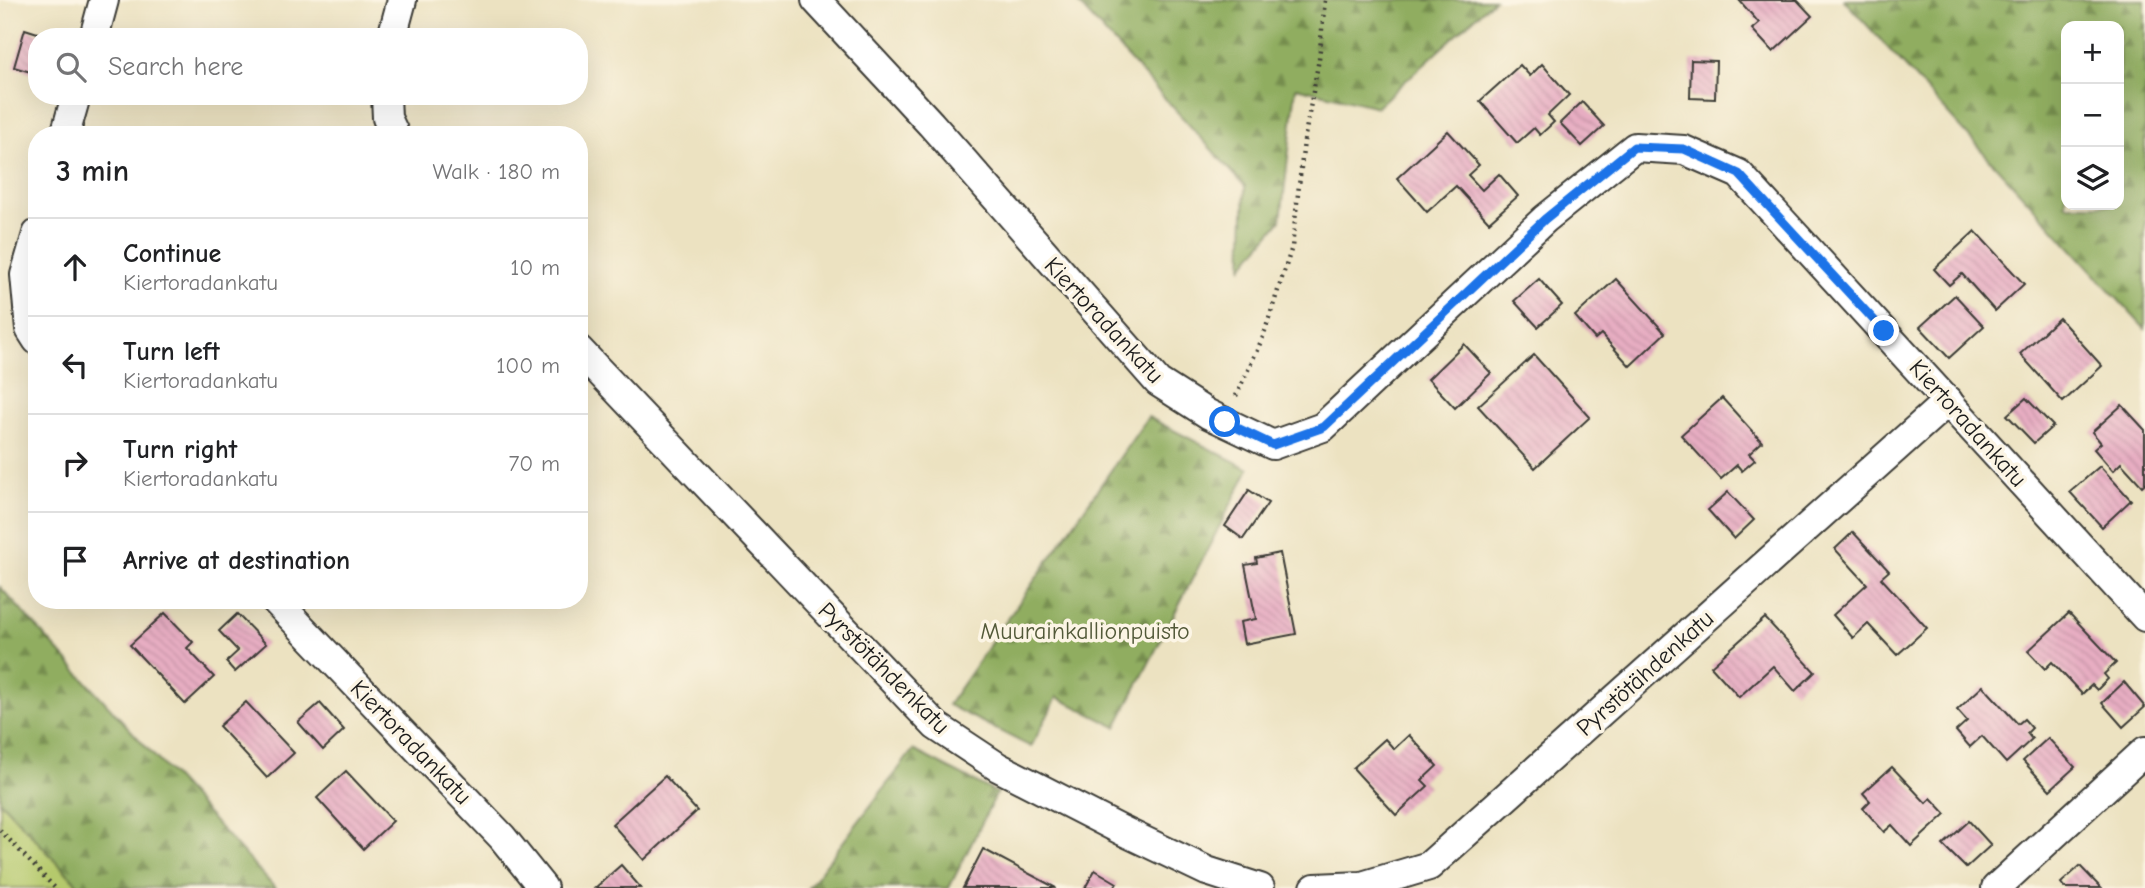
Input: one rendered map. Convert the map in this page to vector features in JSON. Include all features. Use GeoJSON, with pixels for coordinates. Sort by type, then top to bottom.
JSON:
{"type":"FeatureCollection","features":[{"type":"Feature","properties":{"kind":"street"},"geometry":{"type":"LineString","coordinates":[[96,28],[104,0]]}},
{"type":"Feature","properties":{"kind":"street"},"geometry":{"type":"LineString","coordinates":[[394,28],[402,0]]}},
{"type":"Feature","properties":{"kind":"street","name":"Kiertoradankatu"},"geometry":{"type":"LineString","coordinates":[[816,0],[931,124],[1158,382],[1208,414],[1273,445],[1324,427],[1545,219],[1634,147],[1684,149],[1739,174],[2145,617]]}},
{"type":"Feature","properties":{"kind":"street"},"geometry":{"type":"LineString","coordinates":[[68,126],[73,105]]}},
{"type":"Feature","properties":{"kind":"street"},"geometry":{"type":"LineString","coordinates":[[386,105],[391,126]]}},
{"type":"Feature","properties":{"kind":"street"},"geometry":{"type":"LineString","coordinates":[[28,265],[25,275],[28,307]]}},
{"type":"Feature","properties":{"kind":"street","name":"Pyrstötähdenkatu"},"geometry":{"type":"LineString","coordinates":[[588,359],[936,726],[998,767],[1121,830],[1207,871],[1260,888]]}},
{"type":"Feature","properties":{"kind":"street","name":"Pyrstötähdenkatu"},"geometry":{"type":"LineString","coordinates":[[1315,888],[1362,886],[1429,866],[1948,401]]}},
{"type":"Feature","properties":{"kind":"street","name":"Kiertoradankatu"},"geometry":{"type":"LineString","coordinates":[[284,609],[502,837],[543,888]]}},
{"type":"Feature","properties":{"kind":"street"},"geometry":{"type":"LineString","coordinates":[[1996,888],[2145,751]]}},
{"type":"Feature","properties":{"kind":"path"},"geometry":{"type":"LineString","coordinates":[[1225,422],[1263,337],[1292,247],[1304,141],[1319,59],[1325,0]]}},
{"type":"Feature","properties":{"kind":"path"},"geometry":{"type":"LineString","coordinates":[[0,830],[55,888]]}},
{"type":"Feature","properties":{"kind":"green space"},"geometry":{"type":"Polygon","coordinates":[[[1075,0],[1494,0],[1377,107],[1296,87],[1281,220],[1242,267],[1245,186],[1075,0]]]}},
{"type":"Feature","properties":{"kind":"green space"},"geometry":{"type":"Polygon","coordinates":[[[1844,0],[2145,0],[2145,329],[1844,0]]]}},
{"type":"Feature","properties":{"kind":"green space","name":"Muurainkallionpuisto"},"geometry":{"type":"Polygon","coordinates":[[[1148,417],[1249,469],[1116,727],[1057,697],[1031,747],[948,705],[1148,417]]]}},
{"type":"Feature","properties":{"kind":"green space"},"geometry":{"type":"Polygon","coordinates":[[[0,587],[275,888],[81,888],[0,801],[0,587]]]}},
{"type":"Feature","properties":{"kind":"green space"},"geometry":{"type":"Polygon","coordinates":[[[913,750],[997,793],[949,888],[808,888],[913,750]]]}},
{"type":"Feature","properties":{"kind":"green space"},"geometry":{"type":"Polygon","coordinates":[[[0,801],[81,888],[0,888],[0,801]]]}},
{"type":"Feature","properties":{"kind":"building"},"geometry":{"type":"Polygon","coordinates":[[[1739,0],[1797,0],[1812,16],[1773,52],[1752,29],[1759,23],[1739,0]]]}},
{"type":"Feature","properties":{"kind":"building"},"geometry":{"type":"Polygon","coordinates":[[[25,29],[28,30],[28,71],[14,67],[25,29]]]}},
{"type":"Feature","properties":{"kind":"building"},"geometry":{"type":"Polygon","coordinates":[[[1691,60],[1716,61],[1715,99],[1690,98],[1691,60]]]}},
{"type":"Feature","properties":{"kind":"building"},"geometry":{"type":"Polygon","coordinates":[[[1542,64],[1569,95],[1548,115],[1554,122],[1540,135],[1534,128],[1517,143],[1480,101],[1520,65],[1530,76],[1542,64]]]}},
{"type":"Feature","properties":{"kind":"building"},"geometry":{"type":"Polygon","coordinates":[[[1582,102],[1604,126],[1582,146],[1560,123],[1582,102]]]}},
{"type":"Feature","properties":{"kind":"building"},"geometry":{"type":"Polygon","coordinates":[[[1448,131],[1479,165],[1468,175],[1482,190],[1499,174],[1518,196],[1489,222],[1456,186],[1427,212],[1397,178],[1448,131]]]}},
{"type":"Feature","properties":{"kind":"building"},"geometry":{"type":"Polygon","coordinates":[[[1975,231],[2024,284],[1995,311],[1962,274],[1949,285],[1934,269],[1975,231]]]}},
{"type":"Feature","properties":{"kind":"building"},"geometry":{"type":"Polygon","coordinates":[[[1539,279],[1562,305],[1538,327],[1514,301],[1539,279]]]}},
{"type":"Feature","properties":{"kind":"building"},"geometry":{"type":"Polygon","coordinates":[[[1616,279],[1665,333],[1630,366],[1601,334],[1595,339],[1575,316],[1616,279]]]}},
{"type":"Feature","properties":{"kind":"building"},"geometry":{"type":"Polygon","coordinates":[[[1955,295],[1984,326],[1949,358],[1920,327],[1955,295]]]}},
{"type":"Feature","properties":{"kind":"building"},"geometry":{"type":"Polygon","coordinates":[[[2059,318],[2102,366],[2063,402],[2020,354],[2059,318]]]}},
{"type":"Feature","properties":{"kind":"building"},"geometry":{"type":"Polygon","coordinates":[[[1464,344],[1491,373],[1455,408],[1428,379],[1464,344]]]}},
{"type":"Feature","properties":{"kind":"building"},"geometry":{"type":"Polygon","coordinates":[[[1534,355],[1590,417],[1535,468],[1478,406],[1534,355]]]}},
{"type":"Feature","properties":{"kind":"building"},"geometry":{"type":"Polygon","coordinates":[[[1722,398],[1762,442],[1749,454],[1755,460],[1742,471],[1737,465],[1721,479],[1681,435],[1722,398]]]}},
{"type":"Feature","properties":{"kind":"building"},"geometry":{"type":"Polygon","coordinates":[[[2026,398],[2053,426],[2034,443],[2007,415],[2026,398]]]}},
{"type":"Feature","properties":{"kind":"building"},"geometry":{"type":"Polygon","coordinates":[[[2122,405],[2145,430],[2145,483],[2142,486],[2121,463],[2113,471],[2094,449],[2101,443],[2092,432],[2122,405]]]}},
{"type":"Feature","properties":{"kind":"building"},"geometry":{"type":"Polygon","coordinates":[[[2100,466],[2131,500],[2102,527],[2070,492],[2100,466]]]}},
{"type":"Feature","properties":{"kind":"building"},"geometry":{"type":"Polygon","coordinates":[[[1249,490],[1268,503],[1243,539],[1225,526],[1249,490]]]}},
{"type":"Feature","properties":{"kind":"building"},"geometry":{"type":"Polygon","coordinates":[[[1728,492],[1754,520],[1734,539],[1708,510],[1728,492]]]}},
{"type":"Feature","properties":{"kind":"building"},"geometry":{"type":"Polygon","coordinates":[[[1853,532],[1889,571],[1881,578],[1927,628],[1897,655],[1868,624],[1853,638],[1833,615],[1867,584],[1835,549],[1853,532]]]}},
{"type":"Feature","properties":{"kind":"building"},"geometry":{"type":"Polygon","coordinates":[[[1280,553],[1296,634],[1244,644],[1240,622],[1256,619],[1245,565],[1257,563],[1256,558],[1280,553]]]}},
{"type":"Feature","properties":{"kind":"building"},"geometry":{"type":"Polygon","coordinates":[[[165,613],[193,642],[187,648],[214,677],[185,704],[130,645],[165,613]]]}},
{"type":"Feature","properties":{"kind":"building"},"geometry":{"type":"Polygon","coordinates":[[[2069,613],[2116,663],[2104,674],[2108,679],[2097,690],[2092,685],[2082,694],[2052,662],[2045,669],[2028,651],[2069,613]]]}},
{"type":"Feature","properties":{"kind":"building"},"geometry":{"type":"Polygon","coordinates":[[[237,614],[266,644],[235,672],[226,662],[238,651],[219,631],[237,614]]]}},
{"type":"Feature","properties":{"kind":"building"},"geometry":{"type":"Polygon","coordinates":[[[1765,618],[1815,672],[1795,691],[1773,666],[1739,697],[1711,666],[1765,618]]]}},
{"type":"Feature","properties":{"kind":"building"},"geometry":{"type":"Polygon","coordinates":[[[2124,682],[2145,707],[2123,727],[2102,703],[2124,682]]]}},
{"type":"Feature","properties":{"kind":"building"},"geometry":{"type":"Polygon","coordinates":[[[1983,686],[2018,724],[2024,719],[2032,728],[2027,733],[2032,739],[2006,763],[1982,736],[1970,747],[1956,731],[1967,721],[1957,710],[1983,686]]]}},
{"type":"Feature","properties":{"kind":"building"},"geometry":{"type":"Polygon","coordinates":[[[246,702],[294,753],[267,778],[219,726],[246,702]]]}},
{"type":"Feature","properties":{"kind":"building"},"geometry":{"type":"Polygon","coordinates":[[[320,703],[344,730],[323,750],[298,722],[320,703]]]}},
{"type":"Feature","properties":{"kind":"building"},"geometry":{"type":"Polygon","coordinates":[[[1409,735],[1437,766],[1422,780],[1428,786],[1396,815],[1353,768],[1385,739],[1394,749],[1409,735]]]}},
{"type":"Feature","properties":{"kind":"building"},"geometry":{"type":"Polygon","coordinates":[[[2048,738],[2075,767],[2050,790],[2023,761],[2048,738]]]}},
{"type":"Feature","properties":{"kind":"building"},"geometry":{"type":"Polygon","coordinates":[[[1892,767],[1926,803],[1931,798],[1946,814],[1911,846],[1892,825],[1884,832],[1863,808],[1870,801],[1863,793],[1892,767]]]}},
{"type":"Feature","properties":{"kind":"building"},"geometry":{"type":"Polygon","coordinates":[[[346,771],[393,821],[363,849],[317,798],[346,771]]]}},
{"type":"Feature","properties":{"kind":"building"},"geometry":{"type":"Polygon","coordinates":[[[665,776],[697,811],[644,860],[612,824],[665,776]]]}},
{"type":"Feature","properties":{"kind":"building"},"geometry":{"type":"Polygon","coordinates":[[[1969,821],[1991,845],[1966,868],[1943,845],[1969,821]]]}},
{"type":"Feature","properties":{"kind":"building"},"geometry":{"type":"Polygon","coordinates":[[[983,849],[1056,888],[963,888],[983,849]]]}},
{"type":"Feature","properties":{"kind":"building"},"geometry":{"type":"Polygon","coordinates":[[[621,865],[641,888],[595,888],[621,865]]]}},
{"type":"Feature","properties":{"kind":"building"},"geometry":{"type":"Polygon","coordinates":[[[2080,866],[2101,888],[2065,888],[2061,883],[2080,866]]]}},
{"type":"Feature","properties":{"kind":"building"},"geometry":{"type":"Polygon","coordinates":[[[1095,870],[1117,883],[1114,888],[1085,888],[1095,870]]]}},
{"type":"Feature","properties":{"kind":"route"},"geometry":{"type":"LineString","coordinates":[[1225,422],[1273,445],[1324,427],[1545,219],[1634,147],[1684,149],[1739,174],[1884,331]]}}]}
